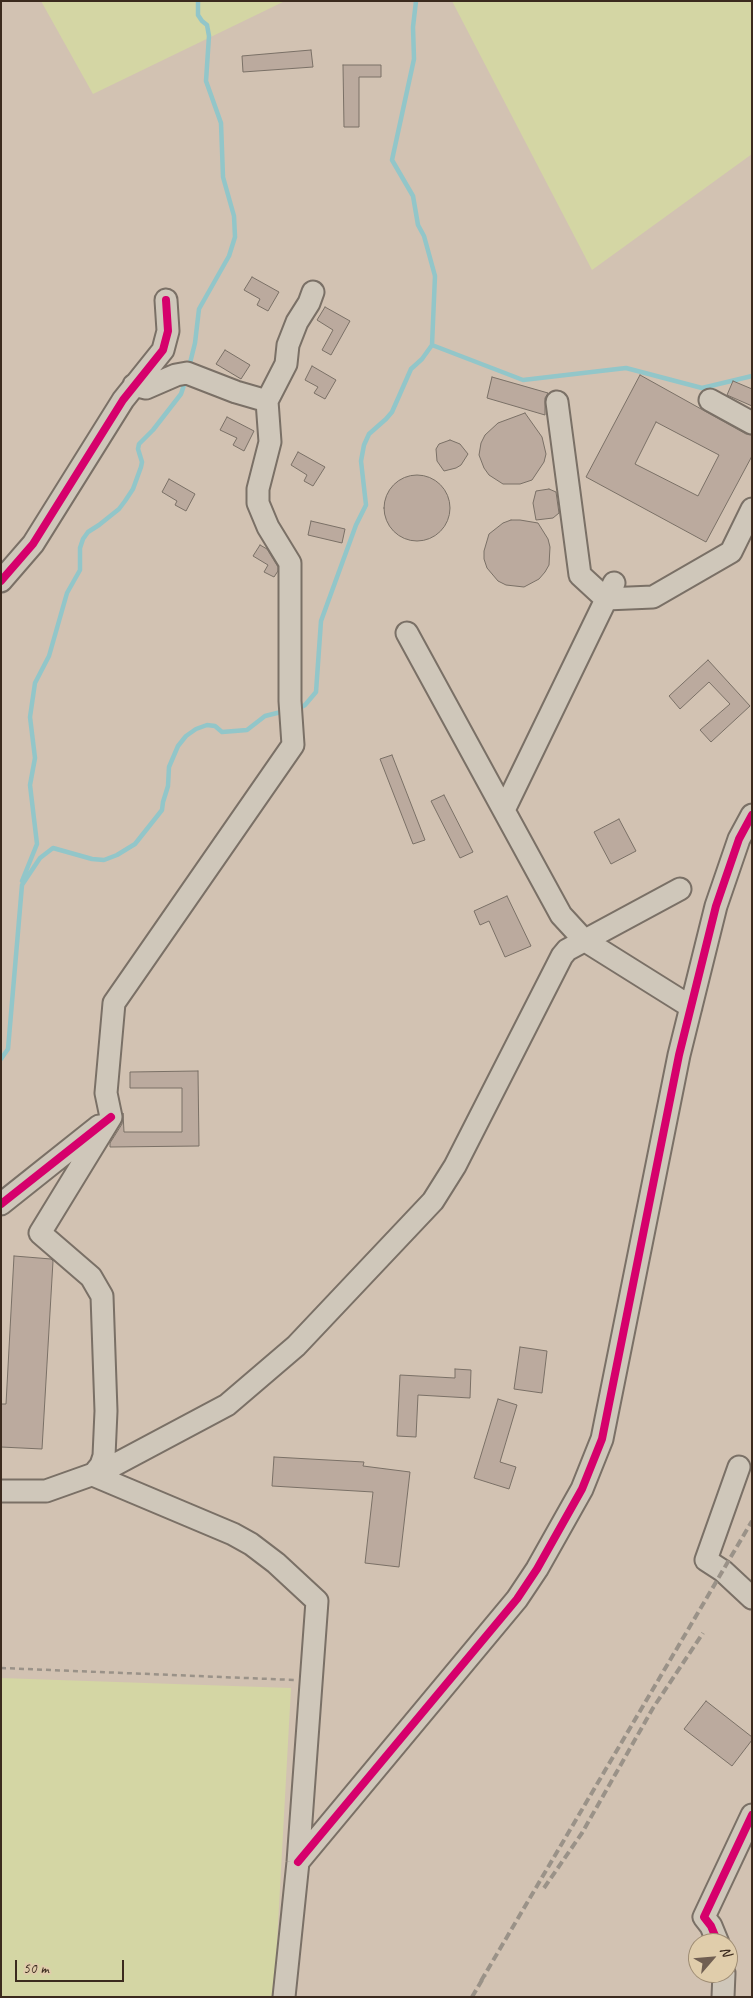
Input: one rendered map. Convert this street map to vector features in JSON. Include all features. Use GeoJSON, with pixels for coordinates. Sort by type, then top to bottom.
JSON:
{"type":"FeatureCollection","features":[{"type":"Feature","properties":{"kind":"street"},"geometry":{"type":"LineString","coordinates":[[92,1475],[101,1465],[104,1456],[106,1401],[102,1296],[90,1277],[40,1233],[111,1117],[106,1093],[114,1003],[293,745],[290,672],[290,563],[268,527],[258,503],[258,489],[270,442],[268,400],[286,364],[288,345],[297,322],[309,303],[313,292]]}},
{"type":"Feature","properties":{"kind":"street"},"geometry":{"type":"LineString","coordinates":[[1,581],[33,544],[122,400],[158,358],[166,342],[169,324],[166,300]]}},
{"type":"Feature","properties":{"kind":"street"},"geometry":{"type":"LineString","coordinates":[[134,385],[146,388],[176,375],[187,374],[236,392],[268,400]]}},
{"type":"Feature","properties":{"kind":"street"},"geometry":{"type":"LineString","coordinates":[[710,400],[752,423]]}},
{"type":"Feature","properties":{"kind":"street"},"geometry":{"type":"LineString","coordinates":[[557,402],[580,575],[610,591],[653,597],[731,552],[752,509]]}},
{"type":"Feature","properties":{"kind":"street"},"geometry":{"type":"LineString","coordinates":[[504,810],[610,591]]}},
{"type":"Feature","properties":{"kind":"street"},"geometry":{"type":"LineString","coordinates":[[407,633],[561,915],[584,940],[691,1007]]}},
{"type":"Feature","properties":{"kind":"street"},"geometry":{"type":"LineString","coordinates":[[298,1862],[517,1599],[537,1569],[582,1489],[599,1447],[605,1425],[679,1055],[691,1007],[723,883],[739,839],[752,815]]}},
{"type":"Feature","properties":{"kind":"street"},"geometry":{"type":"LineString","coordinates":[[1,1491],[46,1491],[105,1470],[212,1414],[240,1395],[310,1332],[433,1201],[452,1172],[562,956],[567,950],[680,889]]}},
{"type":"Feature","properties":{"kind":"street"},"geometry":{"type":"LineString","coordinates":[[1,1204],[111,1117]]}},
{"type":"Feature","properties":{"kind":"street"},"geometry":{"type":"LineString","coordinates":[[739,1467],[706,1560],[723,1571],[752,1598]]}},
{"type":"Feature","properties":{"kind":"street"},"geometry":{"type":"LineString","coordinates":[[92,1475],[233,1534],[250,1544],[276,1564],[316,1601],[298,1862],[284,1997]]}},
{"type":"Feature","properties":{"kind":"street"},"geometry":{"type":"LineString","coordinates":[[714,1933],[704,1916],[752,1814]]}},
{"type":"Feature","properties":{"kind":"street"},"geometry":{"type":"LineString","coordinates":[[723,1997],[724,1983]]}},
{"type":"Feature","properties":{"kind":"path"},"geometry":{"type":"LineString","coordinates":[[1,1668],[311,1681]]}},
{"type":"Feature","properties":{"kind":"green space"},"geometry":{"type":"Polygon","coordinates":[[[41,1],[285,1],[93,94],[41,1]]]}},
{"type":"Feature","properties":{"kind":"green space"},"geometry":{"type":"Polygon","coordinates":[[[452,1],[752,1],[752,154],[592,270],[452,1]]]}},
{"type":"Feature","properties":{"kind":"green space"},"geometry":{"type":"Polygon","coordinates":[[[1,1678],[291,1688],[274,1997],[1,1997],[1,1678]]]}},
{"type":"Feature","properties":{"kind":"building"},"geometry":{"type":"Polygon","coordinates":[[[311,50],[313,67],[243,72],[242,56],[311,50]]]}},
{"type":"Feature","properties":{"kind":"building"},"geometry":{"type":"Polygon","coordinates":[[[343,65],[381,65],[381,77],[359,77],[359,127],[344,127],[343,65]]]}},
{"type":"Feature","properties":{"kind":"building"},"geometry":{"type":"Polygon","coordinates":[[[252,277],[279,292],[268,311],[257,305],[260,299],[244,290],[252,277]]]}},
{"type":"Feature","properties":{"kind":"building"},"geometry":{"type":"Polygon","coordinates":[[[325,307],[350,321],[331,355],[322,350],[333,330],[317,320],[325,307]]]}},
{"type":"Feature","properties":{"kind":"building"},"geometry":{"type":"Polygon","coordinates":[[[225,350],[250,365],[241,379],[216,364],[225,350]]]}},
{"type":"Feature","properties":{"kind":"building"},"geometry":{"type":"Polygon","coordinates":[[[312,366],[336,380],[325,399],[314,393],[318,387],[305,380],[312,366]]]}},
{"type":"Feature","properties":{"kind":"building"},"geometry":{"type":"Polygon","coordinates":[[[640,375],[746,434],[752,435],[752,456],[706,542],[586,477],[640,375]],[[656,422],[635,464],[698,496],[719,455],[656,422]]]}},
{"type":"Feature","properties":{"kind":"building"},"geometry":{"type":"Polygon","coordinates":[[[492,377],[548,393],[545,398],[545,415],[487,398],[492,377]]]}},
{"type":"Feature","properties":{"kind":"building"},"geometry":{"type":"Polygon","coordinates":[[[733,381],[752,389],[752,406],[727,395],[733,381]]]}},
{"type":"Feature","properties":{"kind":"building"},"geometry":{"type":"Polygon","coordinates":[[[525,413],[542,437],[546,454],[544,462],[532,480],[520,484],[503,484],[489,475],[484,468],[479,455],[481,443],[485,435],[498,423],[525,413]]]}},
{"type":"Feature","properties":{"kind":"building"},"geometry":{"type":"Polygon","coordinates":[[[227,417],[254,431],[244,451],[233,445],[237,438],[220,430],[227,417]]]}},
{"type":"Feature","properties":{"kind":"building"},"geometry":{"type":"Polygon","coordinates":[[[450,440],[460,444],[468,454],[461,465],[444,471],[437,461],[436,449],[439,444],[450,440]]]}},
{"type":"Feature","properties":{"kind":"building"},"geometry":{"type":"Polygon","coordinates":[[[298,452],[325,467],[313,486],[304,481],[307,475],[291,465],[298,452]]]}},
{"type":"Feature","properties":{"kind":"building"},"geometry":{"type":"Polygon","coordinates":[[[417,475],[430,478],[440,485],[447,495],[450,508],[447,521],[440,531],[430,538],[417,541],[404,538],[394,531],[387,521],[384,508],[387,495],[394,485],[404,478],[417,475]]]}},
{"type":"Feature","properties":{"kind":"building"},"geometry":{"type":"Polygon","coordinates":[[[169,479],[195,494],[186,511],[175,505],[177,501],[162,492],[169,479]]]}},
{"type":"Feature","properties":{"kind":"building"},"geometry":{"type":"Polygon","coordinates":[[[549,489],[556,492],[559,513],[553,518],[536,520],[533,503],[536,491],[549,489]]]}},
{"type":"Feature","properties":{"kind":"building"},"geometry":{"type":"Polygon","coordinates":[[[511,520],[538,523],[548,539],[550,547],[549,565],[545,572],[539,579],[524,587],[506,585],[498,581],[487,568],[484,559],[484,551],[489,534],[503,523],[511,520]]]}},
{"type":"Feature","properties":{"kind":"building"},"geometry":{"type":"Polygon","coordinates":[[[311,521],[345,529],[342,543],[308,535],[311,521]]]}},
{"type":"Feature","properties":{"kind":"building"},"geometry":{"type":"Polygon","coordinates":[[[260,545],[267,549],[278,567],[274,577],[264,572],[268,565],[253,556],[260,545]]]}},
{"type":"Feature","properties":{"kind":"building"},"geometry":{"type":"Polygon","coordinates":[[[708,660],[750,706],[711,742],[700,730],[730,704],[709,682],[680,709],[669,696],[708,660]]]}},
{"type":"Feature","properties":{"kind":"building"},"geometry":{"type":"Polygon","coordinates":[[[392,755],[425,840],[413,844],[380,759],[392,755]]]}},
{"type":"Feature","properties":{"kind":"building"},"geometry":{"type":"Polygon","coordinates":[[[444,795],[473,852],[460,858],[431,801],[444,795]]]}},
{"type":"Feature","properties":{"kind":"building"},"geometry":{"type":"Polygon","coordinates":[[[619,819],[636,851],[611,864],[594,832],[619,819]]]}},
{"type":"Feature","properties":{"kind":"building"},"geometry":{"type":"Polygon","coordinates":[[[507,896],[531,946],[505,957],[489,921],[480,925],[474,911],[507,896]]]}},
{"type":"Feature","properties":{"kind":"building"},"geometry":{"type":"Polygon","coordinates":[[[198,1071],[199,1146],[110,1147],[110,1143],[122,1124],[123,1113],[124,1132],[182,1132],[182,1088],[130,1088],[130,1072],[198,1071]]]}},
{"type":"Feature","properties":{"kind":"building"},"geometry":{"type":"Polygon","coordinates":[[[14,1256],[51,1259],[53,1261],[42,1449],[1,1447],[1,1404],[6,1404],[14,1256]]]}},
{"type":"Feature","properties":{"kind":"building"},"geometry":{"type":"Polygon","coordinates":[[[520,1347],[547,1351],[542,1393],[514,1389],[520,1347]]]}},
{"type":"Feature","properties":{"kind":"building"},"geometry":{"type":"Polygon","coordinates":[[[455,1369],[471,1370],[470,1398],[418,1395],[416,1437],[397,1436],[400,1375],[455,1378],[455,1369]]]}},
{"type":"Feature","properties":{"kind":"building"},"geometry":{"type":"Polygon","coordinates":[[[498,1399],[517,1405],[500,1462],[516,1467],[509,1489],[474,1478],[498,1399]]]}},
{"type":"Feature","properties":{"kind":"building"},"geometry":{"type":"Polygon","coordinates":[[[274,1457],[364,1462],[363,1466],[410,1472],[399,1567],[365,1563],[373,1492],[272,1486],[274,1457]]]}},
{"type":"Feature","properties":{"kind":"building"},"geometry":{"type":"Polygon","coordinates":[[[706,1701],[752,1737],[752,1740],[732,1766],[684,1729],[706,1701]]]}},
{"type":"Feature","properties":{"kind":"waterway"},"geometry":{"type":"LineString","coordinates":[[189,367],[195,343],[199,309],[229,256],[235,237],[234,216],[223,177],[221,123],[206,81],[209,36],[207,25],[198,15],[198,1]]}},
{"type":"Feature","properties":{"kind":"waterway"},"geometry":{"type":"LineString","coordinates":[[298,709],[305,705],[316,692],[321,621],[356,525],[366,505],[361,461],[364,445],[369,434],[392,412],[411,369],[422,359],[432,345],[435,276],[424,236],[418,225],[413,196],[392,160],[414,59],[413,27],[416,1]]}},
{"type":"Feature","properties":{"kind":"waterway"},"geometry":{"type":"LineString","coordinates":[[432,345],[523,380],[626,368],[702,388],[752,376]]}},
{"type":"Feature","properties":{"kind":"waterway"},"geometry":{"type":"LineString","coordinates":[[22,881],[37,844],[30,785],[35,758],[30,717],[35,683],[49,656],[67,593],[80,570],[80,548],[83,539],[88,532],[119,509],[133,489],[142,462],[138,449],[139,444],[153,430],[181,394],[186,379]]}},
{"type":"Feature","properties":{"kind":"waterway"},"geometry":{"type":"LineString","coordinates":[[1,1059],[8,1049],[22,885],[40,858],[53,848],[92,859],[104,860],[117,855],[135,844],[162,810],[168,786],[169,767],[178,746],[186,736],[196,729],[207,725],[215,726],[222,732],[247,730],[265,716],[285,711]]}},
{"type":"Feature","properties":{"kind":"railway"},"geometry":{"type":"LineString","coordinates":[[481,1981],[752,1521]]}},
{"type":"Feature","properties":{"kind":"railway"},"geometry":{"type":"LineString","coordinates":[[544,1888],[582,1833],[653,1708],[703,1633]]}},
{"type":"Feature","properties":{"kind":"railway"},"geometry":{"type":"LineString","coordinates":[[472,1997],[485,1975]]}},
{"type":"Feature","properties":{"kind":"cycle path"},"geometry":{"type":"LineString","coordinates":[[1,581],[33,544],[123,400],[163,350],[168,331],[166,300]]}},
{"type":"Feature","properties":{"kind":"cycle path"},"geometry":{"type":"LineString","coordinates":[[298,1862],[517,1599],[537,1569],[582,1489],[602,1439],[679,1055],[716,906],[739,839],[752,815]]}},
{"type":"Feature","properties":{"kind":"cycle path"},"geometry":{"type":"LineString","coordinates":[[1,1204],[111,1117]]}},
{"type":"Feature","properties":{"kind":"cycle path"},"geometry":{"type":"LineString","coordinates":[[714,1933],[704,1917],[752,1815]]}}]}
